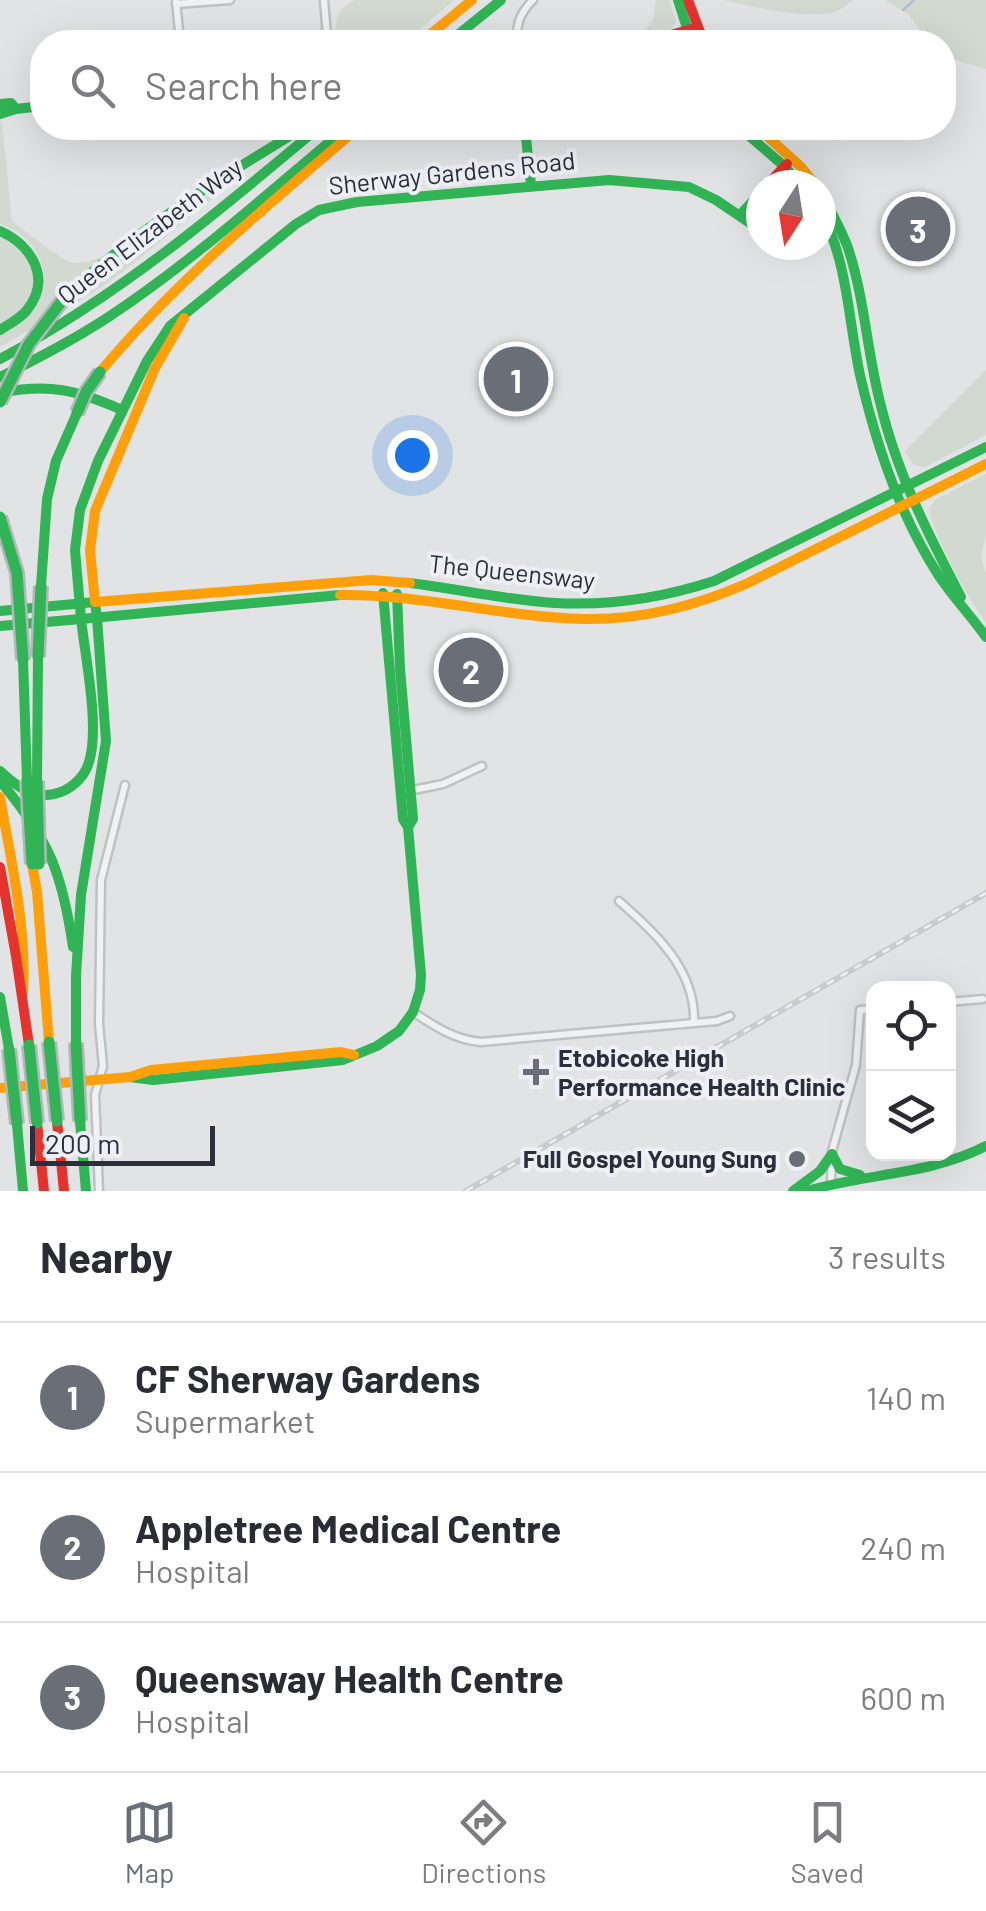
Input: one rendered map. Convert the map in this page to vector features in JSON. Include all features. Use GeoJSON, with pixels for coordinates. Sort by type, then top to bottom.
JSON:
{"type":"FeatureCollection","features":[{"type":"Feature","properties":{"kind":"main road"},"geometry":{"type":"LineString","coordinates":[[435,30],[472,0]]}},
{"type":"Feature","properties":{"kind":"main road"},"geometry":{"type":"LineString","coordinates":[[464,30],[502,0]]}},
{"type":"Feature","properties":{"kind":"main road"},"geometry":{"type":"LineString","coordinates":[[678,0],[691,30]]}},
{"type":"Feature","properties":{"kind":"main road"},"geometry":{"type":"LineString","coordinates":[[688,0],[694,30]]}},
{"type":"Feature","properties":{"kind":"main road"},"geometry":{"type":"LineString","coordinates":[[0,104],[10,103],[16,109]]}},
{"type":"Feature","properties":{"kind":"main road"},"geometry":{"type":"LineString","coordinates":[[0,114],[30,107]]}},
{"type":"Feature","properties":{"kind":"main road"},"geometry":{"type":"LineString","coordinates":[[0,402],[36,330],[95,267],[283,140]]}},
{"type":"Feature","properties":{"kind":"main road","name":"Queen Elizabeth Way"},"geometry":{"type":"LineString","coordinates":[[0,359],[123,285],[304,140]]}},
{"type":"Feature","properties":{"kind":"main road","name":"Queen Elizabeth Way"},"geometry":{"type":"LineString","coordinates":[[0,376],[123,308],[331,140]]}},
{"type":"Feature","properties":{"kind":"main road"},"geometry":{"type":"LineString","coordinates":[[32,780],[48,499],[56,461],[86,392],[127,338],[160,304],[344,140]]}},
{"type":"Feature","properties":{"kind":"main road"},"geometry":{"type":"LineString","coordinates":[[527,140],[531,185]]}},
{"type":"Feature","properties":{"kind":"main road"},"geometry":{"type":"LineString","coordinates":[[754,140],[789,170]]}},
{"type":"Feature","properties":{"kind":"main road"},"geometry":{"type":"LineString","coordinates":[[767,140],[790,170]]}},
{"type":"Feature","properties":{"kind":"main road","name":"Sherway Gardens Road"},"geometry":{"type":"LineString","coordinates":[[76,976],[81,895],[106,740],[90,550],[95,512],[159,338],[283,233],[318,210],[356,202],[609,180],[681,186],[708,196],[745,219]]}},
{"type":"Feature","properties":{"kind":"main road"},"geometry":{"type":"LineString","coordinates":[[836,218],[849,248],[870,358],[902,489]]}},
{"type":"Feature","properties":{"kind":"main road"},"geometry":{"type":"LineString","coordinates":[[0,232],[15,237],[28,248],[39,278],[31,304],[19,318],[0,330]]}},
{"type":"Feature","properties":{"kind":"main road"},"geometry":{"type":"LineString","coordinates":[[836,244],[870,414],[940,577],[986,637]]}},
{"type":"Feature","properties":{"kind":"main road"},"geometry":{"type":"LineString","coordinates":[[0,394],[53,386],[131,407]]}},
{"type":"Feature","properties":{"kind":"main road","name":"Sherway Gardens Road"},"geometry":{"type":"LineString","coordinates":[[0,772],[14,786],[48,795],[72,786],[88,765],[91,730],[76,528],[86,491],[131,407]]}},
{"type":"Feature","properties":{"kind":"main road","name":"The Queensway"},"geometry":{"type":"LineString","coordinates":[[0,611],[390,581],[528,601],[580,605],[641,601],[686,591],[737,570],[986,447]]}},
{"type":"Feature","properties":{"kind":"main road","name":"The Queensway"},"geometry":{"type":"LineString","coordinates":[[0,626],[332,595],[398,596],[581,619],[640,615],[722,594],[986,464]]}},
{"type":"Feature","properties":{"kind":"main road"},"geometry":{"type":"LineString","coordinates":[[0,517],[17,573],[37,892],[64,1191]]}},
{"type":"Feature","properties":{"kind":"main road"},"geometry":{"type":"LineString","coordinates":[[390,581],[383,595],[406,791]]}},
{"type":"Feature","properties":{"kind":"main road"},"geometry":{"type":"LineString","coordinates":[[0,1088],[130,1077],[153,1080],[328,1063],[377,1046],[405,1024],[420,990],[421,962],[408,827],[403,819],[406,791],[398,596],[390,581]]}},
{"type":"Feature","properties":{"kind":"main road"},"geometry":{"type":"LineString","coordinates":[[508,612],[528,601]]}},
{"type":"Feature","properties":{"kind":"main road"},"geometry":{"type":"LineString","coordinates":[[0,780],[54,856],[63,884],[76,976],[76,1043],[86,1191]]}},
{"type":"Feature","properties":{"kind":"main road"},"geometry":{"type":"LineString","coordinates":[[0,800],[21,928],[26,972],[23,993]]}},
{"type":"Feature","properties":{"kind":"main road"},"geometry":{"type":"LineString","coordinates":[[0,867],[23,993],[44,1191]]}},
{"type":"Feature","properties":{"kind":"main road"},"geometry":{"type":"LineString","coordinates":[[0,996],[23,1191]]}},
{"type":"Feature","properties":{"kind":"main road"},"geometry":{"type":"LineString","coordinates":[[807,1191],[937,1168],[986,1146]]}},
{"type":"Feature","properties":{"kind":"main road"},"geometry":{"type":"LineString","coordinates":[[793,1191],[820,1171],[832,1154],[840,1169],[869,1177]]}},
{"type":"Feature","properties":{"kind":"street"},"geometry":{"type":"LineString","coordinates":[[179,30],[176,2],[230,0]]}},
{"type":"Feature","properties":{"kind":"street"},"geometry":{"type":"LineString","coordinates":[[324,0],[326,30]]}},
{"type":"Feature","properties":{"kind":"street"},"geometry":{"type":"LineString","coordinates":[[517,30],[520,16],[533,0]]}},
{"type":"Feature","properties":{"kind":"street"},"geometry":{"type":"LineString","coordinates":[[406,791],[443,784],[482,766]]}},
{"type":"Feature","properties":{"kind":"street"},"geometry":{"type":"LineString","coordinates":[[99,1191],[95,1096],[103,1066],[99,1024],[100,880],[124,785]]}},
{"type":"Feature","properties":{"kind":"street"},"geometry":{"type":"LineString","coordinates":[[619,900],[654,932],[677,962],[691,992],[694,1022]]}},
{"type":"Feature","properties":{"kind":"street"},"geometry":{"type":"LineString","coordinates":[[956,1001],[983,998]]}},
{"type":"Feature","properties":{"kind":"street"},"geometry":{"type":"LineString","coordinates":[[831,1184],[832,1154],[854,1075],[860,1010],[866,1010]]}},
{"type":"Feature","properties":{"kind":"street"},"geometry":{"type":"LineString","coordinates":[[413,1012],[453,1036],[481,1042],[717,1021],[730,1016]]}},
{"type":"Feature","properties":{"kind":"shaded area"},"geometry":{"type":"Polygon","coordinates":[[[354,0],[454,0],[419,30],[336,30],[343,9],[354,0]]]}},
{"type":"Feature","properties":{"kind":"shaded area"},"geometry":{"type":"Polygon","coordinates":[[[656,0],[669,0],[676,22],[670,30],[646,30],[653,20],[656,0]]]}},
{"type":"Feature","properties":{"kind":"shaded area"},"geometry":{"type":"Polygon","coordinates":[[[723,0],[854,0],[834,12],[809,14],[723,0]]]}},
{"type":"Feature","properties":{"kind":"shaded area"},"geometry":{"type":"Polygon","coordinates":[[[885,0],[986,0],[986,69],[956,60],[956,30],[920,30],[909,15],[885,0]]]}},
{"type":"Feature","properties":{"kind":"shaded area"},"geometry":{"type":"Polygon","coordinates":[[[0,121],[12,221],[70,262],[85,262],[129,244],[240,176],[124,271],[0,347],[0,333],[15,326],[44,276],[30,243],[0,224],[0,121]]]}},
{"type":"Feature","properties":{"kind":"shaded area"},"geometry":{"type":"Polygon","coordinates":[[[0,235],[24,250],[35,274],[25,307],[0,325],[0,235]]]}},
{"type":"Feature","properties":{"kind":"shaded area"},"geometry":{"type":"Polygon","coordinates":[[[986,370],[986,435],[925,467],[913,465],[905,451],[986,370]]]}},
{"type":"Feature","properties":{"kind":"shaded area"},"geometry":{"type":"Polygon","coordinates":[[[986,474],[986,535],[981,557],[986,574],[986,622],[953,567],[929,509],[935,500],[986,474]]]}},
{"type":"Feature","properties":{"kind":"waterway"},"geometry":{"type":"LineString","coordinates":[[903,10],[914,0]]}},
{"type":"Feature","properties":{"kind":"railway"},"geometry":{"type":"LineString","coordinates":[[466,1191],[986,893]]}},
{"type":"Feature","properties":{"kind":"traffic: fast"},"geometry":{"type":"LineString","coordinates":[[464,30],[501,0]]}},
{"type":"Feature","properties":{"kind":"traffic: fast"},"geometry":{"type":"LineString","coordinates":[[678,0],[688,30]]}},
{"type":"Feature","properties":{"kind":"traffic: fast"},"geometry":{"type":"LineString","coordinates":[[0,104],[11,103],[16,109]]}},
{"type":"Feature","properties":{"kind":"traffic: fast"},"geometry":{"type":"LineString","coordinates":[[0,114],[30,107]]}},
{"type":"Feature","properties":{"kind":"traffic: fast"},"geometry":{"type":"LineString","coordinates":[[68,293],[152,225],[284,140]]}},
{"type":"Feature","properties":{"kind":"traffic: fast"},"geometry":{"type":"LineString","coordinates":[[0,359],[125,281],[303,140]]}},
{"type":"Feature","properties":{"kind":"traffic: fast"},"geometry":{"type":"LineString","coordinates":[[0,377],[81,334],[169,274],[332,140]]}},
{"type":"Feature","properties":{"kind":"traffic: fast"},"geometry":{"type":"LineString","coordinates":[[526,140],[531,185]]}},
{"type":"Feature","properties":{"kind":"traffic: fast"},"geometry":{"type":"LineString","coordinates":[[754,140],[788,170]]}},
{"type":"Feature","properties":{"kind":"traffic: fast"},"geometry":{"type":"LineString","coordinates":[[340,595],[81,619],[75,550],[80,510],[98,461],[147,361],[170,326],[296,224],[319,210],[357,202],[609,180],[689,187],[746,220]]}},
{"type":"Feature","properties":{"kind":"traffic: fast"},"geometry":{"type":"LineString","coordinates":[[740,215],[746,208]]}},
{"type":"Feature","properties":{"kind":"traffic: fast"},"geometry":{"type":"LineString","coordinates":[[836,222],[854,267],[876,386],[896,456],[961,597]]}},
{"type":"Feature","properties":{"kind":"traffic: fast"},"geometry":{"type":"LineString","coordinates":[[0,231],[29,254],[38,275],[38,287],[27,310],[0,330]]}},
{"type":"Feature","properties":{"kind":"traffic: fast"},"geometry":{"type":"LineString","coordinates":[[836,248],[860,375],[891,479],[925,553],[986,637]]}},
{"type":"Feature","properties":{"kind":"traffic: fast"},"geometry":{"type":"LineString","coordinates":[[0,402],[29,344],[68,293]]}},
{"type":"Feature","properties":{"kind":"traffic: fast"},"geometry":{"type":"LineString","coordinates":[[77,413],[100,372]]}},
{"type":"Feature","properties":{"kind":"traffic: fast"},"geometry":{"type":"LineString","coordinates":[[0,393],[62,390],[122,410]]}},
{"type":"Feature","properties":{"kind":"traffic: fast"},"geometry":{"type":"LineString","coordinates":[[41,586],[47,499],[56,461],[77,413]]}},
{"type":"Feature","properties":{"kind":"traffic: fast"},"geometry":{"type":"LineString","coordinates":[[410,583],[575,604],[635,600],[675,592],[714,581],[986,447]]}},
{"type":"Feature","properties":{"kind":"traffic: fast"},"geometry":{"type":"LineString","coordinates":[[0,517],[17,573],[23,660]]}},
{"type":"Feature","properties":{"kind":"traffic: fast"},"geometry":{"type":"LineString","coordinates":[[38,657],[41,586]]}},
{"type":"Feature","properties":{"kind":"traffic: fast"},"geometry":{"type":"LineString","coordinates":[[130,1077],[153,1080],[343,1060],[377,1046],[399,1031],[413,1012],[421,975],[383,593]]}},
{"type":"Feature","properties":{"kind":"traffic: fast"},"geometry":{"type":"LineString","coordinates":[[397,594],[413,819],[408,827]]}},
{"type":"Feature","properties":{"kind":"traffic: fast"},"geometry":{"type":"LineString","coordinates":[[0,611],[95,602],[97,618]]}},
{"type":"Feature","properties":{"kind":"traffic: fast"},"geometry":{"type":"LineString","coordinates":[[76,1043],[81,895],[106,741],[97,618]]}},
{"type":"Feature","properties":{"kind":"traffic: fast"},"geometry":{"type":"LineString","coordinates":[[0,626],[81,619]]}},
{"type":"Feature","properties":{"kind":"traffic: fast"},"geometry":{"type":"LineString","coordinates":[[0,771],[24,790],[46,795],[70,787],[86,770],[92,750],[93,714],[81,619]]}},
{"type":"Feature","properties":{"kind":"traffic: fast"},"geometry":{"type":"LineString","coordinates":[[37,781],[38,657]]}},
{"type":"Feature","properties":{"kind":"traffic: fast"},"geometry":{"type":"LineString","coordinates":[[23,660],[27,780]]}},
{"type":"Feature","properties":{"kind":"traffic: fast"},"geometry":{"type":"LineString","coordinates":[[27,780],[32,864]]}},
{"type":"Feature","properties":{"kind":"traffic: fast"},"geometry":{"type":"LineString","coordinates":[[0,781],[31,821],[51,858],[64,897],[73,947]]}},
{"type":"Feature","properties":{"kind":"traffic: fast"},"geometry":{"type":"LineString","coordinates":[[37,781],[39,864]]}},
{"type":"Feature","properties":{"kind":"traffic: fast"},"geometry":{"type":"LineString","coordinates":[[0,997],[9,1049]]}},
{"type":"Feature","properties":{"kind":"traffic: fast"},"geometry":{"type":"LineString","coordinates":[[49,1042],[57,1121]]}},
{"type":"Feature","properties":{"kind":"traffic: fast"},"geometry":{"type":"LineString","coordinates":[[76,1043],[80,1121]]}},
{"type":"Feature","properties":{"kind":"traffic: fast"},"geometry":{"type":"LineString","coordinates":[[29,1045],[37,1123]]}},
{"type":"Feature","properties":{"kind":"traffic: fast"},"geometry":{"type":"LineString","coordinates":[[9,1049],[17,1124]]}},
{"type":"Feature","properties":{"kind":"traffic: fast"},"geometry":{"type":"LineString","coordinates":[[80,1121],[86,1191]]}},
{"type":"Feature","properties":{"kind":"traffic: fast"},"geometry":{"type":"LineString","coordinates":[[17,1124],[23,1191]]}},
{"type":"Feature","properties":{"kind":"traffic: fast"},"geometry":{"type":"LineString","coordinates":[[807,1191],[943,1163],[986,1146]]}},
{"type":"Feature","properties":{"kind":"traffic: fast"},"geometry":{"type":"LineString","coordinates":[[793,1191],[820,1171],[832,1154],[840,1169],[860,1175]]}},
{"type":"Feature","properties":{"kind":"traffic: slow"},"geometry":{"type":"LineString","coordinates":[[436,30],[472,0]]}},
{"type":"Feature","properties":{"kind":"traffic: slow"},"geometry":{"type":"LineString","coordinates":[[100,372],[192,275],[344,140]]}},
{"type":"Feature","properties":{"kind":"traffic: slow"},"geometry":{"type":"LineString","coordinates":[[771,140],[803,170]]}},
{"type":"Feature","properties":{"kind":"traffic: slow"},"geometry":{"type":"LineString","coordinates":[[184,318],[155,368],[95,511],[90,550],[95,602],[371,580],[410,583]]}},
{"type":"Feature","properties":{"kind":"traffic: slow"},"geometry":{"type":"LineString","coordinates":[[340,595],[402,598],[584,619],[668,610],[748,583],[986,464]]}},
{"type":"Feature","properties":{"kind":"traffic: slow"},"geometry":{"type":"LineString","coordinates":[[0,797],[20,919],[23,993]]}},
{"type":"Feature","properties":{"kind":"traffic: slow"},"geometry":{"type":"LineString","coordinates":[[32,864],[49,1042]]}},
{"type":"Feature","properties":{"kind":"traffic: slow"},"geometry":{"type":"LineString","coordinates":[[0,1088],[341,1052],[354,1055]]}},
{"type":"Feature","properties":{"kind":"traffic: jam"},"geometry":{"type":"LineString","coordinates":[[688,0],[698,27]]}},
{"type":"Feature","properties":{"kind":"traffic: jam"},"geometry":{"type":"LineString","coordinates":[[688,30],[698,27],[699,30]]}},
{"type":"Feature","properties":{"kind":"traffic: jam"},"geometry":{"type":"LineString","coordinates":[[781,170],[787,164]]}},
{"type":"Feature","properties":{"kind":"traffic: jam"},"geometry":{"type":"LineString","coordinates":[[0,867],[29,1045]]}},
{"type":"Feature","properties":{"kind":"traffic: jam"},"geometry":{"type":"LineString","coordinates":[[57,1121],[64,1191]]}},
{"type":"Feature","properties":{"kind":"traffic: jam"},"geometry":{"type":"LineString","coordinates":[[37,1123],[44,1191]]}},
{"type":"Feature","properties":{"kind":"place","name":"Queensway Health Centre"},"geometry":{"type":"Point","coordinates":[918,229]}},
{"type":"Feature","properties":{"kind":"place","name":"CF Sherway Gardens"},"geometry":{"type":"Point","coordinates":[516,379]}},
{"type":"Feature","properties":{"kind":"place","name":"Appletree Medical Centre"},"geometry":{"type":"Point","coordinates":[471,670]}},
{"type":"Feature","properties":{"kind":"place","name":"Etobicoke High Performance Health Clinic"},"geometry":{"type":"Point","coordinates":[536,1072]}},
{"type":"Feature","properties":{"kind":"place","name":"Full Gospel Young Sung"},"geometry":{"type":"Point","coordinates":[797,1159]}}]}
